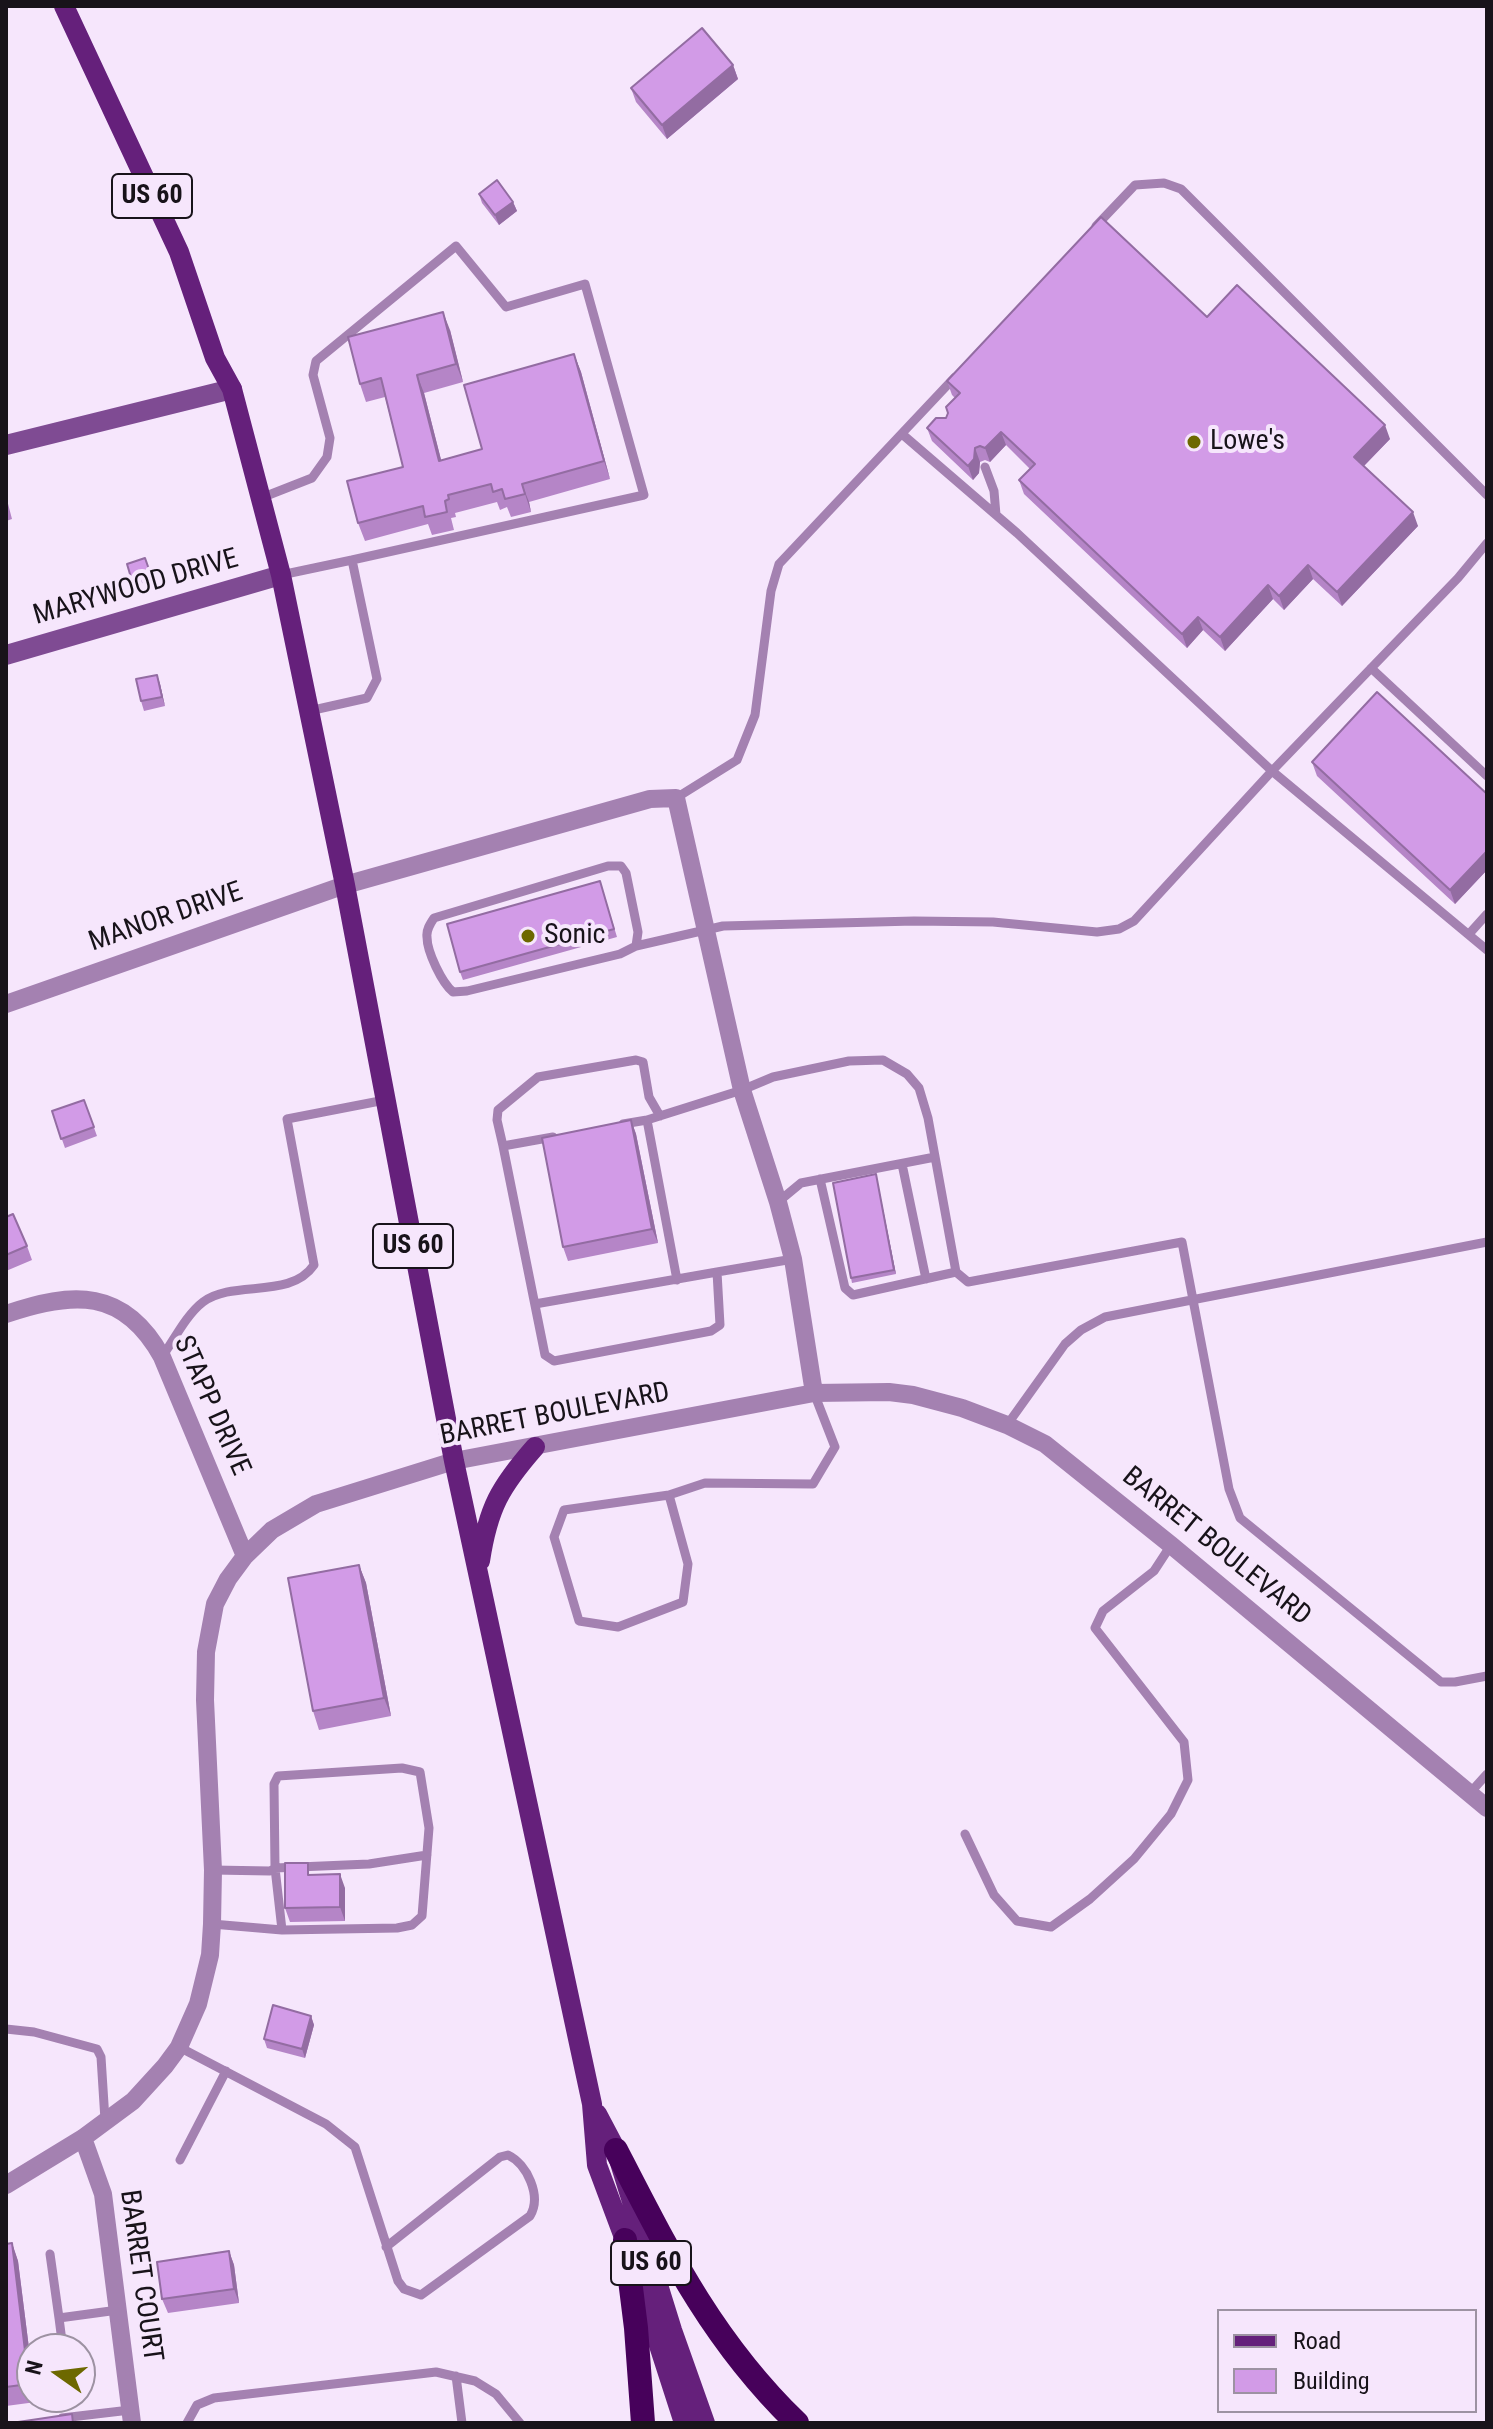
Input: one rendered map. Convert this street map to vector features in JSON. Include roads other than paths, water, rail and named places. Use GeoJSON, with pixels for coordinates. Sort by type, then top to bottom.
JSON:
{"type":"FeatureCollection","features":[{"type":"Feature","properties":{"kind":"highway"},"geometry":{"type":"LineString","coordinates":[[616,2150],[692,2294],[737,2359],[797,2423]]}},
{"type":"Feature","properties":{"kind":"highway"},"geometry":{"type":"LineString","coordinates":[[625,2240],[643,2423]]}},
{"type":"Feature","properties":{"kind":"main road","name":"US 60"},"geometry":{"type":"LineString","coordinates":[[64,6],[179,252],[215,358],[232,389],[281,575],[345,885],[454,1461],[592,2104],[597,2165],[625,2240],[684,2423]]}},
{"type":"Feature","properties":{"kind":"main road"},"geometry":{"type":"LineString","coordinates":[[478,1573],[484,1536],[495,1500],[506,1481],[535,1447]]}},
{"type":"Feature","properties":{"kind":"main road","name":"US 60"},"geometry":{"type":"LineString","coordinates":[[592,2104],[616,2150],[672,2330],[705,2423]]}},
{"type":"Feature","properties":{"kind":"street"},"geometry":{"type":"LineString","coordinates":[[6,445],[232,389]]}},
{"type":"Feature","properties":{"kind":"street","name":"MARYWOOD DRIVE"},"geometry":{"type":"LineString","coordinates":[[6,655],[281,575]]}},
{"type":"Feature","properties":{"kind":"street"},"geometry":{"type":"LineString","coordinates":[[676,798],[742,1090],[793,1259],[814,1393]]}},
{"type":"Feature","properties":{"kind":"street","name":"MANOR DRIVE"},"geometry":{"type":"LineString","coordinates":[[6,1004],[345,885],[650,799],[676,798]]}},
{"type":"Feature","properties":{"kind":"street","name":"STAPP DRIVE"},"geometry":{"type":"LineString","coordinates":[[6,1314],[52,1300],[70,1298],[103,1303],[132,1317],[144,1328],[162,1357],[245,1556]]}},
{"type":"Feature","properties":{"kind":"street","name":"BARRET BOULEVARD"},"geometry":{"type":"LineString","coordinates":[[6,2185],[105,2123],[150,2084],[179,2047],[198,2004],[205,1980],[212,1924],[213,1870],[205,1700],[206,1652],[215,1604],[245,1556],[272,1530],[316,1504],[454,1461],[814,1393],[856,1391],[913,1395],[962,1408],[1045,1444],[1487,1808]]}},
{"type":"Feature","properties":{"kind":"street","name":"BARRET COURT"},"geometry":{"type":"LineString","coordinates":[[83,2138],[103,2194],[131,2416]]}},
{"type":"Feature","properties":{"kind":"lane"},"geometry":{"type":"LineString","coordinates":[[1088,235],[1135,185],[1164,183],[1181,189],[1487,495]]}},
{"type":"Feature","properties":{"kind":"lane"},"geometry":{"type":"LineString","coordinates":[[261,498],[312,478],[327,457],[330,438],[313,375],[316,361],[456,246],[506,307],[585,284],[644,495],[281,575]]}},
{"type":"Feature","properties":{"kind":"lane"},"geometry":{"type":"LineString","coordinates":[[676,798],[737,760],[755,715],[771,591],[779,564],[958,374]]}},
{"type":"Feature","properties":{"kind":"lane"},"geometry":{"type":"LineString","coordinates":[[926,409],[936,417]]}},
{"type":"Feature","properties":{"kind":"lane"},"geometry":{"type":"LineString","coordinates":[[902,434],[996,515],[1272,771],[1487,950]]}},
{"type":"Feature","properties":{"kind":"lane"},"geometry":{"type":"LineString","coordinates":[[985,467],[994,491],[996,515]]}},
{"type":"Feature","properties":{"kind":"lane"},"geometry":{"type":"LineString","coordinates":[[636,946],[638,932],[626,873],[621,866],[608,866],[434,918],[426,938],[443,985],[453,992],[611,957],[636,946],[723,926],[914,921],[993,922],[1097,932],[1119,929],[1134,921],[1272,771],[1458,578],[1487,543]]}},
{"type":"Feature","properties":{"kind":"lane"},"geometry":{"type":"LineString","coordinates":[[309,711],[367,698],[377,679],[352,560]]}},
{"type":"Feature","properties":{"kind":"lane"},"geometry":{"type":"LineString","coordinates":[[1371,668],[1487,776]]}},
{"type":"Feature","properties":{"kind":"lane"},"geometry":{"type":"LineString","coordinates":[[1469,934],[1487,914]]}},
{"type":"Feature","properties":{"kind":"lane"},"geometry":{"type":"LineString","coordinates":[[660,1116],[649,1097],[643,1062],[636,1060],[538,1077],[498,1110],[497,1120],[545,1355],[554,1361],[711,1331],[720,1325],[717,1272]]}},
{"type":"Feature","properties":{"kind":"lane"},"geometry":{"type":"LineString","coordinates":[[618,1125],[660,1116],[773,1077],[849,1061],[883,1060],[907,1074],[919,1088],[956,1272],[968,1282],[1182,1242],[1229,1489],[1240,1518],[1441,1682],[1487,1676]]}},
{"type":"Feature","properties":{"kind":"lane"},"geometry":{"type":"LineString","coordinates":[[162,1357],[204,1301],[219,1295],[293,1281],[308,1273],[314,1265],[287,1119],[386,1100]]}},
{"type":"Feature","properties":{"kind":"lane"},"geometry":{"type":"LineString","coordinates":[[647,1120],[677,1280]]}},
{"type":"Feature","properties":{"kind":"lane"},"geometry":{"type":"LineString","coordinates":[[503,1146],[560,1135]]}},
{"type":"Feature","properties":{"kind":"lane"},"geometry":{"type":"LineString","coordinates":[[778,1202],[801,1183],[935,1157]]}},
{"type":"Feature","properties":{"kind":"lane"},"geometry":{"type":"LineString","coordinates":[[902,1164],[926,1279]]}},
{"type":"Feature","properties":{"kind":"lane"},"geometry":{"type":"LineString","coordinates":[[820,1179],[845,1288],[853,1295],[956,1272]]}},
{"type":"Feature","properties":{"kind":"lane"},"geometry":{"type":"LineString","coordinates":[[1007,1425],[1065,1344],[1081,1330],[1105,1317],[1487,1242]]}},
{"type":"Feature","properties":{"kind":"lane"},"geometry":{"type":"LineString","coordinates":[[535,1304],[793,1259]]}},
{"type":"Feature","properties":{"kind":"lane"},"geometry":{"type":"LineString","coordinates":[[669,1495],[688,1564],[683,1602],[618,1627],[579,1621],[554,1537],[564,1510],[669,1495],[705,1483],[813,1484],[835,1447],[814,1393]]}},
{"type":"Feature","properties":{"kind":"lane"},"geometry":{"type":"LineString","coordinates":[[965,1834],[994,1895],[1017,1921],[1051,1927],[1090,1899],[1134,1859],[1171,1814],[1188,1780],[1184,1742],[1095,1628],[1103,1611],[1154,1571],[1171,1545]]}},
{"type":"Feature","properties":{"kind":"lane"},"geometry":{"type":"LineString","coordinates":[[212,1924],[282,1930],[397,1928],[412,1925],[422,1916],[429,1828],[420,1772],[402,1768],[278,1776],[274,1784],[275,1868],[282,1930]]}},
{"type":"Feature","properties":{"kind":"lane"},"geometry":{"type":"LineString","coordinates":[[1469,1794],[1487,1774]]}},
{"type":"Feature","properties":{"kind":"lane"},"geometry":{"type":"LineString","coordinates":[[213,1870],[270,1871],[275,1868],[369,1864],[427,1855]]}},
{"type":"Feature","properties":{"kind":"lane"},"geometry":{"type":"LineString","coordinates":[[6,2029],[34,2032],[97,2049],[101,2057],[105,2123]]}},
{"type":"Feature","properties":{"kind":"lane"},"geometry":{"type":"LineString","coordinates":[[179,2047],[326,2124],[355,2147],[386,2247],[404,2289],[421,2295],[530,2216],[535,2200],[531,2183],[516,2159],[508,2155],[500,2157],[386,2247]]}},
{"type":"Feature","properties":{"kind":"lane"},"geometry":{"type":"LineString","coordinates":[[180,2160],[226,2071]]}},
{"type":"Feature","properties":{"kind":"lane"},"geometry":{"type":"LineString","coordinates":[[50,2254],[61,2333]]}},
{"type":"Feature","properties":{"kind":"lane"},"geometry":{"type":"LineString","coordinates":[[59,2318],[118,2310]]}},
{"type":"Feature","properties":{"kind":"lane"},"geometry":{"type":"LineString","coordinates":[[187,2423],[197,2405],[214,2398],[436,2372],[475,2381],[496,2394],[520,2423]]}},
{"type":"Feature","properties":{"kind":"lane"},"geometry":{"type":"LineString","coordinates":[[456,2376],[462,2423]]}},
{"type":"Feature","properties":{"kind":"lane"},"geometry":{"type":"LineString","coordinates":[[54,2419],[131,2416]]}},
{"type":"Feature","properties":{"kind":"place","name":"Lowe's"},"geometry":{"type":"Point","coordinates":[1194,442]}},
{"type":"Feature","properties":{"kind":"place","name":"Sonic"},"geometry":{"type":"Point","coordinates":[528,936]}}]}
